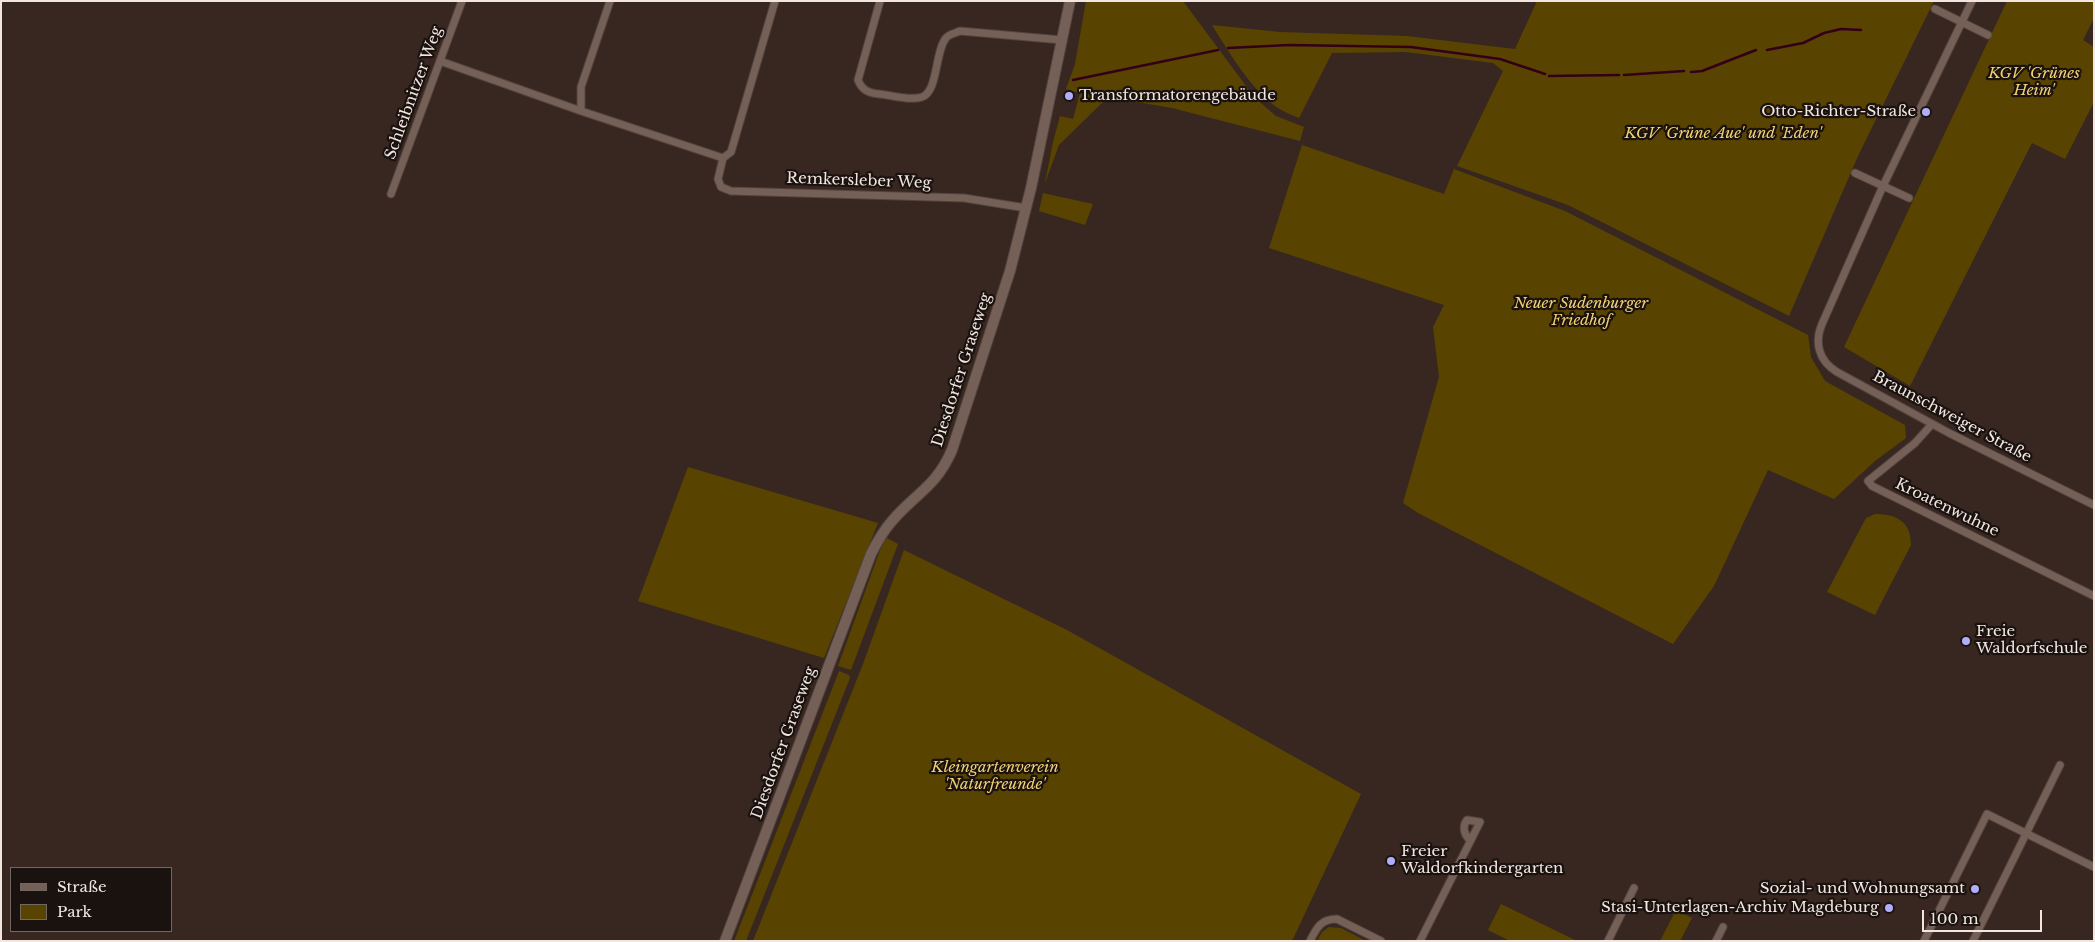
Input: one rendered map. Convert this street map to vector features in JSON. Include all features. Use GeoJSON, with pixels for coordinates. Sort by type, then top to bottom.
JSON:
{"type":"FeatureCollection","features":[{"type":"Feature","properties":{"kind":"main road","name":"Diesdorfer Graseweg"},"geometry":{"type":"LineString","coordinates":[[725,941],[871,554],[888,525],[934,481],[944,467],[952,450],[1006,288],[1026,208],[1070,1]]}},
{"type":"Feature","properties":{"kind":"street","name":"Schleibnitzer Weg"},"geometry":{"type":"LineString","coordinates":[[391,194],[462,1]]}},
{"type":"Feature","properties":{"kind":"street"},"geometry":{"type":"LineString","coordinates":[[581,111],[581,86],[610,1]]}},
{"type":"Feature","properties":{"kind":"street","name":"Remkersleber Weg"},"geometry":{"type":"LineString","coordinates":[[775,1],[731,152],[724,158],[718,179],[721,187],[731,191],[964,198],[1026,208]]}},
{"type":"Feature","properties":{"kind":"street"},"geometry":{"type":"LineString","coordinates":[[880,1],[858,80],[865,91],[874,94],[919,98],[927,95],[931,87],[941,46],[947,36],[960,31],[1062,40]]}},
{"type":"Feature","properties":{"kind":"street"},"geometry":{"type":"LineString","coordinates":[[1883,186],[1972,1]]}},
{"type":"Feature","properties":{"kind":"street"},"geometry":{"type":"LineString","coordinates":[[1935,9],[1988,35]]}},
{"type":"Feature","properties":{"kind":"street"},"geometry":{"type":"LineString","coordinates":[[440,61],[581,111],[724,158]]}},
{"type":"Feature","properties":{"kind":"street"},"geometry":{"type":"LineString","coordinates":[[1855,173],[1909,198]]}},
{"type":"Feature","properties":{"kind":"street","name":"Braunschweiger Straße"},"geometry":{"type":"LineString","coordinates":[[1883,186],[1818,336],[1820,354],[1831,368],[1932,424],[2094,505]]}},
{"type":"Feature","properties":{"kind":"street","name":"Kroatenwuhne"},"geometry":{"type":"LineString","coordinates":[[1932,424],[1915,443],[1868,481],[1872,486],[2094,596]]}},
{"type":"Feature","properties":{"kind":"street"},"geometry":{"type":"LineString","coordinates":[[1973,941],[2060,765]]}},
{"type":"Feature","properties":{"kind":"street"},"geometry":{"type":"LineString","coordinates":[[1924,941],[1987,814],[2094,867]]}},
{"type":"Feature","properties":{"kind":"street"},"geometry":{"type":"LineString","coordinates":[[1420,941],[1470,840]]}},
{"type":"Feature","properties":{"kind":"street"},"geometry":{"type":"LineString","coordinates":[[1608,941],[1634,888]]}},
{"type":"Feature","properties":{"kind":"street"},"geometry":{"type":"LineString","coordinates":[[1310,941],[1318,926],[1330,919],[1337,919],[1381,941]]}},
{"type":"Feature","properties":{"kind":"street"},"geometry":{"type":"LineString","coordinates":[[1716,941],[1723,927]]}},
{"type":"Feature","properties":{"kind":"green space"},"geometry":{"type":"Polygon","coordinates":[[[1086,1],[1183,1],[1255,98],[1276,116],[1304,127],[1300,141],[1172,108],[1108,97],[1059,145],[1045,183],[1060,116],[1073,119],[1080,93],[1066,89],[1075,64],[1086,1]]]}},
{"type":"Feature","properties":{"kind":"green space","name":"KGV 'Grüne Aue' und 'Eden'"},"geometry":{"type":"Polygon","coordinates":[[[1537,1],[1934,1],[1858,156],[1789,316],[1568,205],[1457,166],[1503,71],[1493,63],[1406,52],[1332,53],[1299,118],[1278,108],[1259,91],[1241,70],[1212,25],[1280,32],[1407,36],[1515,49],[1537,1]]]}},
{"type":"Feature","properties":{"kind":"green space","name":"KGV 'Grünes Heim'"},"geometry":{"type":"Polygon","coordinates":[[[2007,1],[2094,1],[2094,18],[2083,40],[2094,47],[2094,102],[2065,159],[2032,143],[1910,386],[1844,347],[2007,1]]]}},
{"type":"Feature","properties":{"kind":"green space","name":"Neuer Sudenburger Friedhof"},"geometry":{"type":"Polygon","coordinates":[[[1302,145],[1444,194],[1454,169],[1565,211],[1808,335],[1811,357],[1825,381],[1905,425],[1906,438],[1875,461],[1834,499],[1768,470],[1714,586],[1673,644],[1418,513],[1403,503],[1439,377],[1433,327],[1444,305],[1269,248],[1302,145]]]}},
{"type":"Feature","properties":{"kind":"green space"},"geometry":{"type":"Polygon","coordinates":[[[1043,193],[1093,204],[1085,225],[1039,211],[1043,193]]]}},
{"type":"Feature","properties":{"kind":"green space"},"geometry":{"type":"Polygon","coordinates":[[[688,467],[878,523],[824,658],[638,601],[688,467]]]}},
{"type":"Feature","properties":{"kind":"green space"},"geometry":{"type":"Polygon","coordinates":[[[1875,514],[1883,514],[1901,521],[1908,530],[1911,545],[1875,615],[1827,592],[1866,518],[1875,514]]]}},
{"type":"Feature","properties":{"kind":"green space"},"geometry":{"type":"Polygon","coordinates":[[[887,538],[898,544],[851,670],[838,666],[883,542],[887,538]]]}},
{"type":"Feature","properties":{"kind":"green space","name":"Kleingartenverein 'Naturfreunde'"},"geometry":{"type":"Polygon","coordinates":[[[904,550],[1067,630],[1361,794],[1292,941],[753,941],[863,664],[904,550]]]}},
{"type":"Feature","properties":{"kind":"green space"},"geometry":{"type":"Polygon","coordinates":[[[839,671],[849,675],[850,678],[746,941],[734,941],[839,671]]]}},
{"type":"Feature","properties":{"kind":"green space"},"geometry":{"type":"Polygon","coordinates":[[[1501,904],[1577,941],[1510,941],[1488,930],[1501,904]]]}},
{"type":"Feature","properties":{"kind":"green space"},"geometry":{"type":"Polygon","coordinates":[[[1676,910],[1692,918],[1680,941],[1660,941],[1676,910]]]}},
{"type":"Feature","properties":{"kind":"green space"},"geometry":{"type":"Polygon","coordinates":[[[1329,927],[1341,928],[1366,941],[1317,941],[1322,932],[1329,927]]]}},
{"type":"Feature","properties":{"kind":"waterway"},"geometry":{"type":"LineString","coordinates":[[1767,50],[1803,43],[1824,33],[1841,29],[1861,30]]}},
{"type":"Feature","properties":{"kind":"waterway"},"geometry":{"type":"LineString","coordinates":[[1228,48],[1289,45],[1411,47],[1500,59],[1545,74]]}},
{"type":"Feature","properties":{"kind":"waterway"},"geometry":{"type":"LineString","coordinates":[[1073,80],[1218,50]]}},
{"type":"Feature","properties":{"kind":"waterway"},"geometry":{"type":"LineString","coordinates":[[1691,72],[1702,71],[1756,50]]}},
{"type":"Feature","properties":{"kind":"waterway"},"geometry":{"type":"LineString","coordinates":[[1624,75],[1684,71]]}},
{"type":"Feature","properties":{"kind":"waterway"},"geometry":{"type":"LineString","coordinates":[[1549,76],[1619,75]]}},
{"type":"Feature","properties":{"kind":"place","name":"Transformatorengebäude"},"geometry":{"type":"Point","coordinates":[1069,96]}},
{"type":"Feature","properties":{"kind":"place","name":"Otto-Richter-Straße"},"geometry":{"type":"Point","coordinates":[1926,112]}},
{"type":"Feature","properties":{"kind":"place","name":"Freie Waldorfschule"},"geometry":{"type":"Point","coordinates":[1966,641]}},
{"type":"Feature","properties":{"kind":"place","name":"Freier Waldorfkindergarten"},"geometry":{"type":"Point","coordinates":[1391,861]}},
{"type":"Feature","properties":{"kind":"place","name":"Sozial- und Wohnungsamt"},"geometry":{"type":"Point","coordinates":[1975,889]}},
{"type":"Feature","properties":{"kind":"place","name":"Stasi-Unterlagen-Archiv Magdeburg"},"geometry":{"type":"Point","coordinates":[1889,908]}}]}
